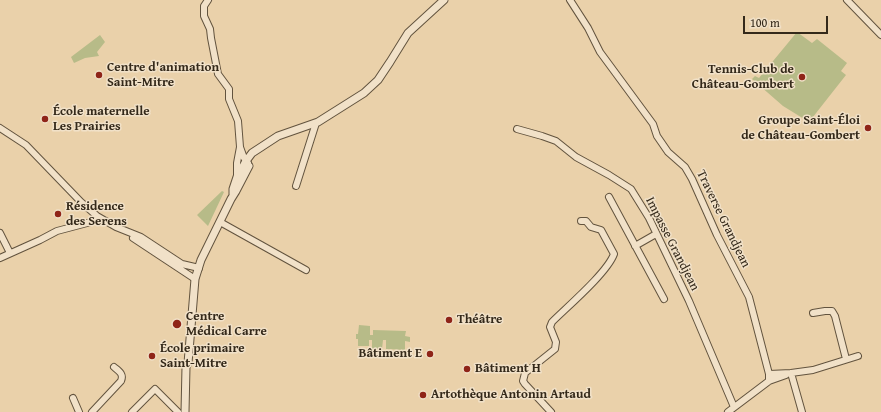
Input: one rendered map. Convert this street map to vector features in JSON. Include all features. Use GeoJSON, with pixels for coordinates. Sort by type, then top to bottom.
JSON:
{"type":"FeatureCollection","features":[{"type":"Feature","properties":{"kind":"street"},"geometry":{"type":"LineString","coordinates":[[208,0],[204,6],[204,16],[210,29],[218,74],[229,89],[230,98],[238,121],[240,147],[237,163],[240,179]]}},
{"type":"Feature","properties":{"kind":"street"},"geometry":{"type":"LineString","coordinates":[[188,412],[188,363],[195,278],[198,268],[233,194],[233,188],[240,179],[252,153],[278,136],[316,123],[364,92],[378,80],[408,33],[444,0]]}},
{"type":"Feature","properties":{"kind":"street","name":"Traverse Grandjean"},"geometry":{"type":"LineString","coordinates":[[570,0],[588,28],[600,52],[653,124],[657,136],[668,152],[685,167],[692,179],[717,235],[749,297],[769,374],[769,381]]}},
{"type":"Feature","properties":{"kind":"street"},"geometry":{"type":"LineString","coordinates":[[848,0],[881,35]]}},
{"type":"Feature","properties":{"kind":"street"},"geometry":{"type":"LineString","coordinates":[[296,186],[316,123]]}},
{"type":"Feature","properties":{"kind":"street"},"geometry":{"type":"LineString","coordinates":[[0,128],[21,142],[28,153],[78,203],[96,217],[117,231],[141,237],[182,264],[198,268]]}},
{"type":"Feature","properties":{"kind":"street","name":"Impasse Grandjean"},"geometry":{"type":"LineString","coordinates":[[517,129],[556,141],[576,157],[631,189],[649,218],[689,301],[734,407]]}},
{"type":"Feature","properties":{"kind":"street"},"geometry":{"type":"LineString","coordinates":[[240,147],[248,162]]}},
{"type":"Feature","properties":{"kind":"street"},"geometry":{"type":"LineString","coordinates":[[609,197],[634,246],[664,299]]}},
{"type":"Feature","properties":{"kind":"street"},"geometry":{"type":"LineString","coordinates":[[0,258],[57,231],[91,222],[96,217]]}},
{"type":"Feature","properties":{"kind":"street"},"geometry":{"type":"LineString","coordinates":[[551,412],[523,381],[525,372],[555,349],[556,342],[550,327],[552,322],[589,286],[611,261],[614,254],[601,230],[591,227],[586,221],[582,221]]}},
{"type":"Feature","properties":{"kind":"street"},"geometry":{"type":"LineString","coordinates":[[220,222],[306,270]]}},
{"type":"Feature","properties":{"kind":"street"},"geometry":{"type":"LineString","coordinates":[[0,233],[10,252]]}},
{"type":"Feature","properties":{"kind":"street"},"geometry":{"type":"LineString","coordinates":[[128,233],[195,278]]}},
{"type":"Feature","properties":{"kind":"street"},"geometry":{"type":"LineString","coordinates":[[634,246],[656,234]]}},
{"type":"Feature","properties":{"kind":"street"},"geometry":{"type":"LineString","coordinates":[[813,313],[832,311],[835,316],[846,359]]}},
{"type":"Feature","properties":{"kind":"street"},"geometry":{"type":"LineString","coordinates":[[769,374],[813,370],[858,356]]}},
{"type":"Feature","properties":{"kind":"street"},"geometry":{"type":"LineString","coordinates":[[185,412],[186,367],[188,363]]}},
{"type":"Feature","properties":{"kind":"street"},"geometry":{"type":"LineString","coordinates":[[92,412],[121,381],[122,374],[114,367]]}},
{"type":"Feature","properties":{"kind":"street"},"geometry":{"type":"LineString","coordinates":[[728,412],[769,381],[791,373]]}},
{"type":"Feature","properties":{"kind":"street"},"geometry":{"type":"LineString","coordinates":[[791,373],[802,412]]}},
{"type":"Feature","properties":{"kind":"street"},"geometry":{"type":"LineString","coordinates":[[132,412],[155,389],[178,412]]}},
{"type":"Feature","properties":{"kind":"street"},"geometry":{"type":"LineString","coordinates":[[73,398],[79,412]]}},
{"type":"Feature","properties":{"kind":"green space","name":"Tennis-Club de Château-Gombert"},"geometry":{"type":"Polygon","coordinates":[[[797,32],[812,43],[817,39],[847,63],[841,71],[846,75],[809,122],[783,106],[752,79],[755,76],[759,78],[797,32]]]}},
{"type":"Feature","properties":{"kind":"green space"},"geometry":{"type":"Polygon","coordinates":[[[100,35],[105,42],[97,52],[99,56],[85,58],[74,63],[71,57],[100,35]]]}},
{"type":"Feature","properties":{"kind":"green space"},"geometry":{"type":"Polygon","coordinates":[[[222,191],[224,192],[208,226],[197,215],[222,191]]]}},
{"type":"Feature","properties":{"kind":"green space"},"geometry":{"type":"Polygon","coordinates":[[[359,325],[370,326],[370,335],[373,335],[373,330],[406,331],[405,336],[410,337],[410,342],[405,341],[405,350],[386,349],[386,340],[383,340],[382,349],[372,349],[372,340],[369,340],[369,346],[358,346],[356,334],[358,334],[359,325]]]}},
{"type":"Feature","properties":{"kind":"place","name":"Centre d'animation Saint-Mitre"},"geometry":{"type":"Point","coordinates":[99,75]}},
{"type":"Feature","properties":{"kind":"place","name":"Tennis-Club de Château-Gombert"},"geometry":{"type":"Point","coordinates":[802,77]}},
{"type":"Feature","properties":{"kind":"place","name":"École maternelle Les Prairies"},"geometry":{"type":"Point","coordinates":[45,119]}},
{"type":"Feature","properties":{"kind":"place","name":"Groupe Saint-Éloi de Château-Gombert"},"geometry":{"type":"Point","coordinates":[868,128]}},
{"type":"Feature","properties":{"kind":"place","name":"Résidence des Serens"},"geometry":{"type":"Point","coordinates":[58,214]}},
{"type":"Feature","properties":{"kind":"place","name":"Théâtre"},"geometry":{"type":"Point","coordinates":[449,320]}},
{"type":"Feature","properties":{"kind":"place","name":"Centre Médical Carre"},"geometry":{"type":"Point","coordinates":[177,324]}},
{"type":"Feature","properties":{"kind":"place","name":"Bâtiment E"},"geometry":{"type":"Point","coordinates":[430,354]}},
{"type":"Feature","properties":{"kind":"place","name":"École primaire Saint-Mitre"},"geometry":{"type":"Point","coordinates":[152,356]}},
{"type":"Feature","properties":{"kind":"place","name":"Bâtiment H"},"geometry":{"type":"Point","coordinates":[467,369]}},
{"type":"Feature","properties":{"kind":"place","name":"Artothèque Antonin Artaud"},"geometry":{"type":"Point","coordinates":[423,395]}}]}
